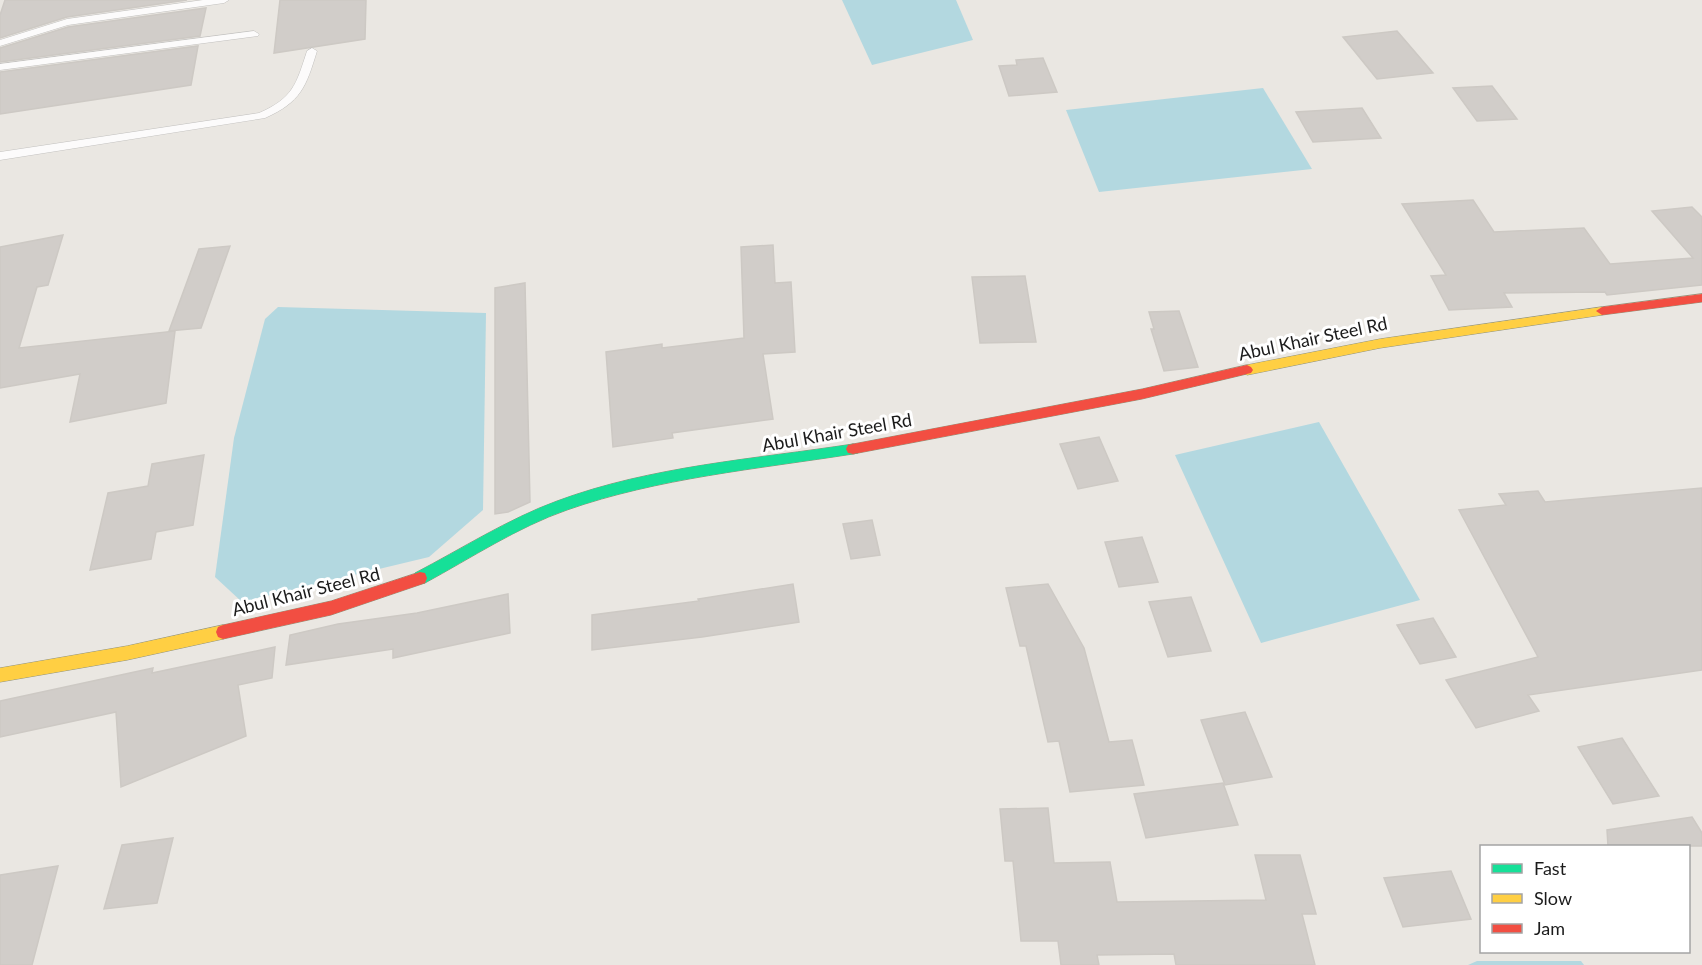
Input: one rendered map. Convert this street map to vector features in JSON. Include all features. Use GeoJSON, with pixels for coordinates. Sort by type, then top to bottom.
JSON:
{"type":"FeatureCollection","features":[{"type":"Feature","properties":{"kind":"street","name":"Abul Khair Steel Rd"},"geometry":{"type":"LineString","coordinates":[[0,675],[127,653],[331,608],[427,576],[521,524],[560,506],[606,491],[652,480],[767,464],[936,435],[1142,394],[1328,351],[1433,334],[1702,298]]}},
{"type":"Feature","properties":{"kind":"lane"},"geometry":{"type":"LineString","coordinates":[[0,43],[67,22],[224,0]]}},
{"type":"Feature","properties":{"kind":"lane"},"geometry":{"type":"LineString","coordinates":[[0,68],[254,34]]}},
{"type":"Feature","properties":{"kind":"lane"},"geometry":{"type":"LineString","coordinates":[[0,156],[261,116],[283,107],[297,96],[312,51]]}},
{"type":"Feature","properties":{"kind":"water"},"geometry":{"type":"Polygon","coordinates":[[[842,0],[956,0],[973,40],[872,65],[842,0]]]}},
{"type":"Feature","properties":{"kind":"water"},"geometry":{"type":"Polygon","coordinates":[[[1263,88],[1312,169],[1099,192],[1066,110],[1263,88]]]}},
{"type":"Feature","properties":{"kind":"water"},"geometry":{"type":"Polygon","coordinates":[[[278,307],[486,313],[483,510],[429,557],[242,602],[215,577],[234,438],[265,319],[278,307]]]}},
{"type":"Feature","properties":{"kind":"water"},"geometry":{"type":"Polygon","coordinates":[[[1319,422],[1420,600],[1261,643],[1175,455],[1319,422]]]}},
{"type":"Feature","properties":{"kind":"water"},"geometry":{"type":"Polygon","coordinates":[[[1477,961],[1581,961],[1584,965],[1468,965],[1477,961]]]}},
{"type":"Feature","properties":{"kind":"building"},"geometry":{"type":"Polygon","coordinates":[[[5,0],[187,0],[67,17],[0,38],[0,15],[5,0]]]}},
{"type":"Feature","properties":{"kind":"building"},"geometry":{"type":"Polygon","coordinates":[[[280,0],[366,0],[365,39],[274,53],[280,0]]]}},
{"type":"Feature","properties":{"kind":"building"},"geometry":{"type":"Polygon","coordinates":[[[206,8],[200,36],[0,62],[0,48],[68,27],[206,8]]]}},
{"type":"Feature","properties":{"kind":"building"},"geometry":{"type":"Polygon","coordinates":[[[1397,31],[1433,73],[1377,79],[1343,37],[1397,31]]]}},
{"type":"Feature","properties":{"kind":"building"},"geometry":{"type":"Polygon","coordinates":[[[198,46],[191,85],[0,114],[0,72],[198,46]]]}},
{"type":"Feature","properties":{"kind":"building"},"geometry":{"type":"Polygon","coordinates":[[[1043,58],[1057,92],[1009,96],[999,66],[1017,65],[1016,60],[1043,58]]]}},
{"type":"Feature","properties":{"kind":"building"},"geometry":{"type":"Polygon","coordinates":[[[1492,86],[1517,119],[1477,121],[1453,88],[1492,86]]]}},
{"type":"Feature","properties":{"kind":"building"},"geometry":{"type":"Polygon","coordinates":[[[1362,108],[1381,138],[1313,142],[1296,112],[1362,108]]]}},
{"type":"Feature","properties":{"kind":"building"},"geometry":{"type":"Polygon","coordinates":[[[1473,200],[1494,232],[1584,228],[1610,264],[1693,258],[1652,211],[1692,207],[1702,217],[1702,285],[1607,295],[1605,292],[1504,293],[1512,307],[1449,310],[1431,276],[1446,275],[1402,204],[1473,200]]]}},
{"type":"Feature","properties":{"kind":"building"},"geometry":{"type":"Polygon","coordinates":[[[63,235],[48,285],[37,287],[19,348],[175,331],[166,403],[70,422],[80,374],[0,388],[0,247],[63,235]]]}},
{"type":"Feature","properties":{"kind":"building"},"geometry":{"type":"Polygon","coordinates":[[[773,245],[775,283],[791,282],[795,352],[763,354],[773,419],[672,433],[673,438],[613,447],[606,352],[662,344],[662,348],[744,338],[741,247],[773,245]]]}},
{"type":"Feature","properties":{"kind":"building"},"geometry":{"type":"Polygon","coordinates":[[[230,246],[201,328],[169,331],[199,249],[230,246]]]}},
{"type":"Feature","properties":{"kind":"building"},"geometry":{"type":"Polygon","coordinates":[[[1025,276],[1036,342],[980,343],[972,277],[1025,276]]]}},
{"type":"Feature","properties":{"kind":"building"},"geometry":{"type":"Polygon","coordinates":[[[525,283],[530,502],[508,512],[495,514],[495,288],[525,283]]]}},
{"type":"Feature","properties":{"kind":"building"},"geometry":{"type":"Polygon","coordinates":[[[1179,311],[1198,367],[1164,371],[1151,329],[1154,329],[1149,312],[1179,311]]]}},
{"type":"Feature","properties":{"kind":"building"},"geometry":{"type":"Polygon","coordinates":[[[1099,437],[1118,481],[1078,489],[1060,444],[1099,437]]]}},
{"type":"Feature","properties":{"kind":"building"},"geometry":{"type":"Polygon","coordinates":[[[204,455],[193,525],[156,532],[151,559],[90,570],[108,493],[148,486],[152,464],[204,455]]]}},
{"type":"Feature","properties":{"kind":"building"},"geometry":{"type":"Polygon","coordinates":[[[1702,488],[1702,670],[1528,695],[1539,711],[1476,728],[1446,680],[1538,657],[1459,510],[1506,505],[1499,494],[1538,491],[1545,502],[1702,488]]]}},
{"type":"Feature","properties":{"kind":"building"},"geometry":{"type":"Polygon","coordinates":[[[872,520],[880,555],[851,559],[843,524],[872,520]]]}},
{"type":"Feature","properties":{"kind":"building"},"geometry":{"type":"Polygon","coordinates":[[[1142,537],[1158,582],[1119,587],[1105,542],[1142,537]]]}},
{"type":"Feature","properties":{"kind":"building"},"geometry":{"type":"Polygon","coordinates":[[[793,584],[799,622],[702,637],[592,650],[592,615],[699,601],[698,599],[793,584]]]}},
{"type":"Feature","properties":{"kind":"building"},"geometry":{"type":"Polygon","coordinates":[[[1048,584],[1084,648],[1109,742],[1132,740],[1144,785],[1070,792],[1059,741],[1048,742],[1026,646],[1020,646],[1006,588],[1048,584]]]}},
{"type":"Feature","properties":{"kind":"building"},"geometry":{"type":"Polygon","coordinates":[[[508,594],[510,633],[393,658],[393,649],[286,665],[290,635],[338,624],[417,613],[508,594]]]}},
{"type":"Feature","properties":{"kind":"building"},"geometry":{"type":"Polygon","coordinates":[[[1191,597],[1211,651],[1168,657],[1149,602],[1191,597]]]}},
{"type":"Feature","properties":{"kind":"building"},"geometry":{"type":"Polygon","coordinates":[[[1433,618],[1456,657],[1420,664],[1397,625],[1433,618]]]}},
{"type":"Feature","properties":{"kind":"building"},"geometry":{"type":"Polygon","coordinates":[[[275,647],[272,678],[238,685],[246,736],[121,787],[116,712],[0,737],[0,701],[153,668],[152,673],[275,647]]]}},
{"type":"Feature","properties":{"kind":"building"},"geometry":{"type":"Polygon","coordinates":[[[1245,712],[1272,777],[1225,785],[1201,720],[1245,712]]]}},
{"type":"Feature","properties":{"kind":"building"},"geometry":{"type":"Polygon","coordinates":[[[1622,738],[1659,796],[1613,804],[1578,747],[1622,738]]]}},
{"type":"Feature","properties":{"kind":"building"},"geometry":{"type":"Polygon","coordinates":[[[1223,783],[1238,825],[1146,838],[1134,794],[1223,783]]]}},
{"type":"Feature","properties":{"kind":"building"},"geometry":{"type":"Polygon","coordinates":[[[1048,808],[1054,863],[1110,862],[1117,902],[1266,900],[1255,855],[1300,855],[1316,914],[1302,914],[1315,965],[1176,965],[1174,954],[1097,955],[1099,965],[1061,965],[1058,941],[1021,941],[1013,861],[1005,861],[1000,809],[1048,808]]]}},
{"type":"Feature","properties":{"kind":"building"},"geometry":{"type":"Polygon","coordinates":[[[1692,817],[1702,833],[1702,846],[1608,845],[1607,830],[1692,817]]]}},
{"type":"Feature","properties":{"kind":"building"},"geometry":{"type":"Polygon","coordinates":[[[173,838],[157,903],[104,909],[122,845],[173,838]]]}},
{"type":"Feature","properties":{"kind":"building"},"geometry":{"type":"Polygon","coordinates":[[[58,866],[32,965],[0,965],[0,875],[58,866]]]}},
{"type":"Feature","properties":{"kind":"building"},"geometry":{"type":"Polygon","coordinates":[[[1451,871],[1471,919],[1403,927],[1384,878],[1451,871]]]}},
{"type":"Feature","properties":{"kind":"traffic: fast"},"geometry":{"type":"LineString","coordinates":[[420,578],[521,524],[560,506],[606,491],[652,480],[853,449]]}},
{"type":"Feature","properties":{"kind":"traffic: slow"},"geometry":{"type":"LineString","coordinates":[[1247,370],[1380,344],[1602,311]]}},
{"type":"Feature","properties":{"kind":"traffic: slow"},"geometry":{"type":"LineString","coordinates":[[0,675],[127,653],[223,632]]}},
{"type":"Feature","properties":{"kind":"traffic: jam"},"geometry":{"type":"LineString","coordinates":[[1602,311],[1702,298]]}},
{"type":"Feature","properties":{"kind":"traffic: jam"},"geometry":{"type":"LineString","coordinates":[[853,449],[1142,394],[1247,370]]}},
{"type":"Feature","properties":{"kind":"traffic: jam"},"geometry":{"type":"LineString","coordinates":[[223,632],[331,608],[420,578]]}}]}
